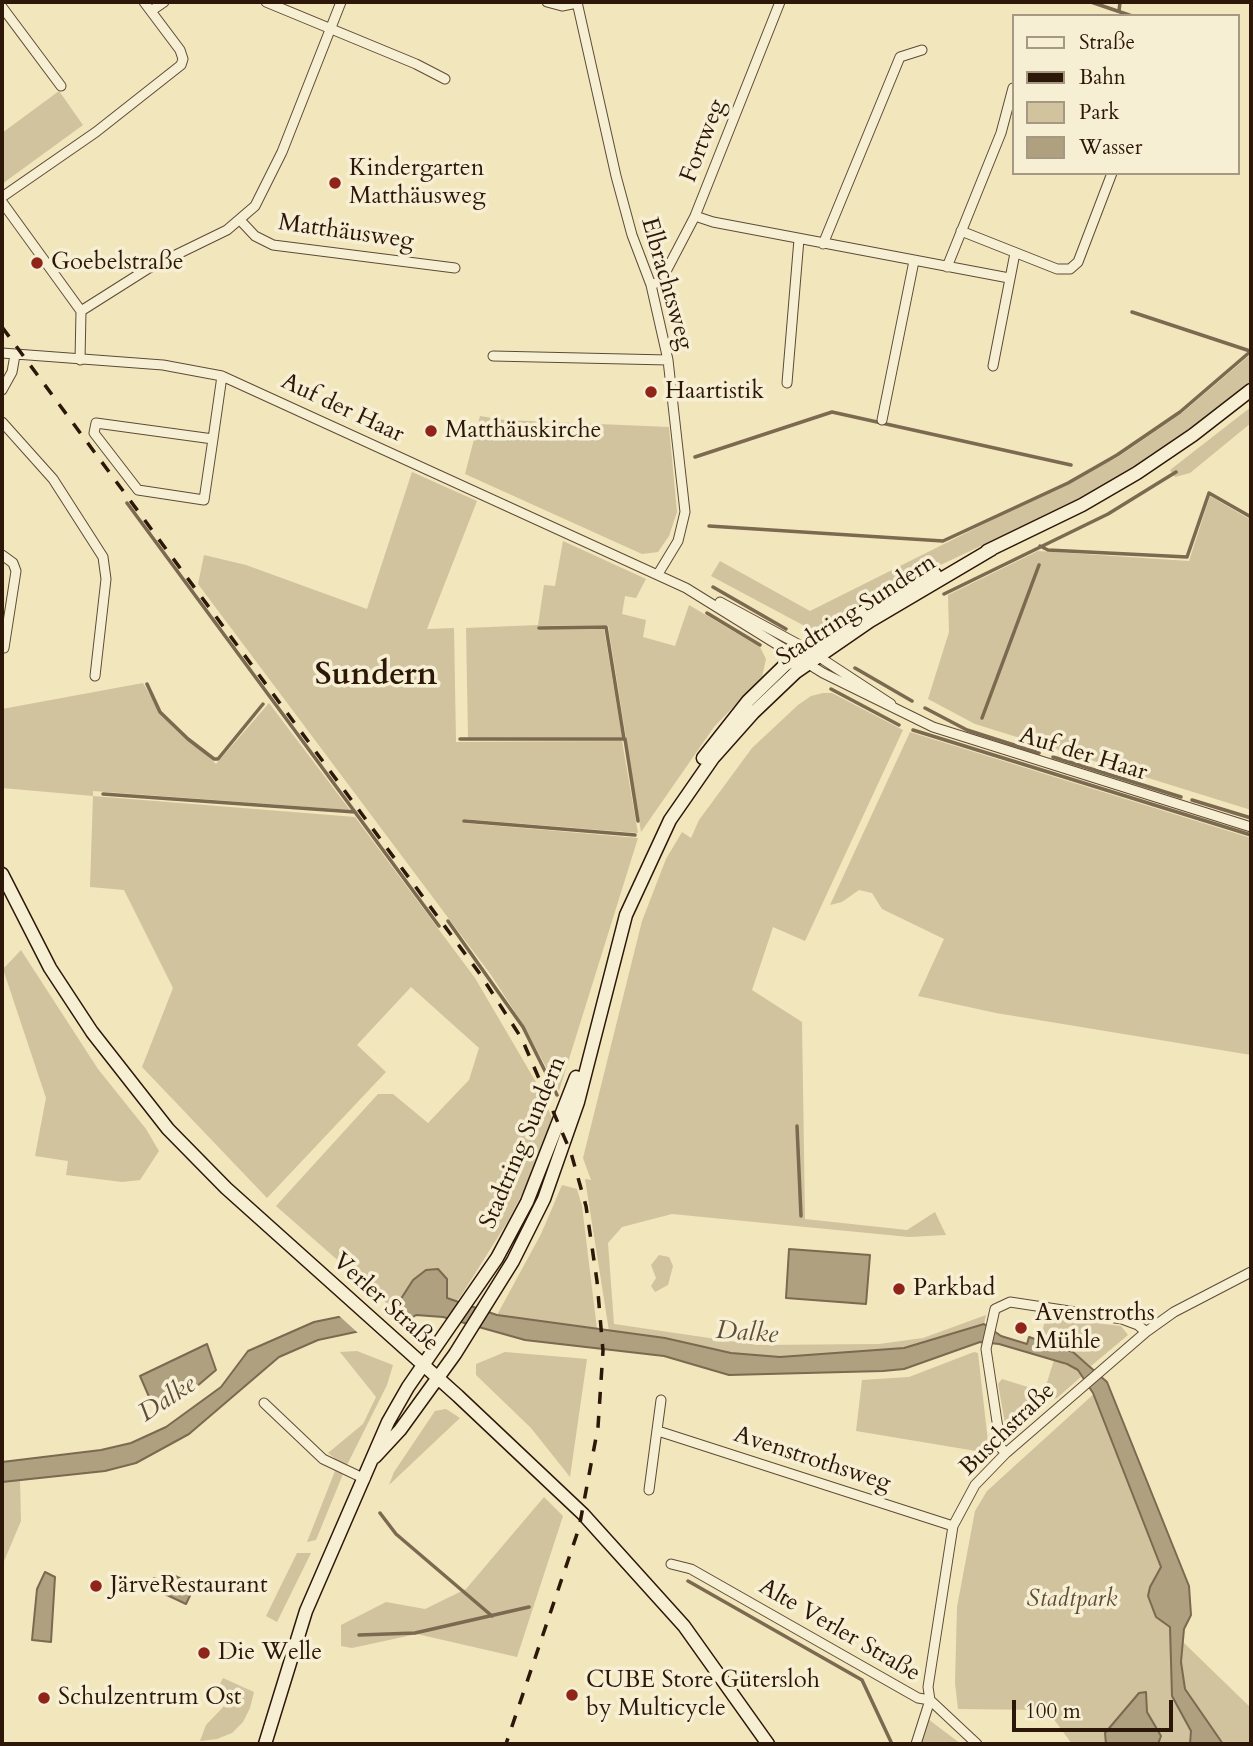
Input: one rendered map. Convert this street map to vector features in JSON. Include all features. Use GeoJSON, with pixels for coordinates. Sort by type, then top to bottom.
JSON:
{"type":"FeatureCollection","features":[{"type":"Feature","properties":{"kind":"main road","name":"Stadtring Sundern"},"geometry":{"type":"LineString","coordinates":[[375,1457],[400,1430],[471,1329],[513,1261],[544,1199],[574,1114],[625,915],[670,820],[713,758],[807,656],[992,549],[1082,505],[1137,473],[1193,435],[1251,390]]}},
{"type":"Feature","properties":{"kind":"main road","name":"Verler Straße"},"geometry":{"type":"LineString","coordinates":[[2,874],[50,968],[136,1092],[226,1188],[425,1366],[583,1514],[684,1626],[768,1744]]}},
{"type":"Feature","properties":{"kind":"main road","name":"Stadtring Sundern"},"geometry":{"type":"LineString","coordinates":[[265,1744],[306,1611],[388,1422],[497,1258],[527,1202],[596,1020]]}},
{"type":"Feature","properties":{"kind":"street"},"geometry":{"type":"LineString","coordinates":[[2,197],[96,132],[181,65],[183,60],[180,50],[144,2]]}},
{"type":"Feature","properties":{"kind":"street"},"geometry":{"type":"LineString","coordinates":[[152,11],[164,2]]}},
{"type":"Feature","properties":{"kind":"street"},"geometry":{"type":"LineString","coordinates":[[266,2],[330,27],[445,79]]}},
{"type":"Feature","properties":{"kind":"street"},"geometry":{"type":"LineString","coordinates":[[81,311],[149,268],[240,220],[255,206],[282,152],[341,2]]}},
{"type":"Feature","properties":{"kind":"street"},"geometry":{"type":"LineString","coordinates":[[547,2],[562,6],[577,2]]}},
{"type":"Feature","properties":{"kind":"street","name":"Elbrachtsweg"},"geometry":{"type":"LineString","coordinates":[[577,2],[616,176],[632,234],[651,285],[668,360],[685,512],[678,541],[658,574]]}},
{"type":"Feature","properties":{"kind":"street","name":"Fortweg"},"geometry":{"type":"LineString","coordinates":[[651,285],[661,281],[695,216],[780,2]]}},
{"type":"Feature","properties":{"kind":"street"},"geometry":{"type":"LineString","coordinates":[[2,7],[61,86]]}},
{"type":"Feature","properties":{"kind":"street"},"geometry":{"type":"LineString","coordinates":[[823,244],[900,57],[922,50]]}},
{"type":"Feature","properties":{"kind":"street"},"geometry":{"type":"LineString","coordinates":[[947,267],[1001,133],[1012,92]]}},
{"type":"Feature","properties":{"kind":"street"},"geometry":{"type":"LineString","coordinates":[[961,231],[1057,269],[1070,269],[1078,262],[1111,175]]}},
{"type":"Feature","properties":{"kind":"street"},"geometry":{"type":"LineString","coordinates":[[2,202],[81,311],[80,360]]}},
{"type":"Feature","properties":{"kind":"street"},"geometry":{"type":"LineString","coordinates":[[695,216],[823,244],[1009,278]]}},
{"type":"Feature","properties":{"kind":"street","name":"Matthäusweg"},"geometry":{"type":"LineString","coordinates":[[240,220],[255,236],[273,245],[455,268]]}},
{"type":"Feature","properties":{"kind":"street"},"geometry":{"type":"LineString","coordinates":[[787,383],[799,239]]}},
{"type":"Feature","properties":{"kind":"street"},"geometry":{"type":"LineString","coordinates":[[993,366],[1015,253]]}},
{"type":"Feature","properties":{"kind":"street"},"geometry":{"type":"LineString","coordinates":[[882,420],[914,261]]}},
{"type":"Feature","properties":{"kind":"street","name":"Auf der Haar"},"geometry":{"type":"LineString","coordinates":[[2,353],[187,368],[222,376],[725,604],[877,702],[959,737],[1251,827]]}},
{"type":"Feature","properties":{"kind":"street"},"geometry":{"type":"LineString","coordinates":[[2,390],[12,372],[15,355]]}},
{"type":"Feature","properties":{"kind":"street"},"geometry":{"type":"LineString","coordinates":[[494,356],[668,360]]}},
{"type":"Feature","properties":{"kind":"street"},"geometry":{"type":"LineString","coordinates":[[213,439],[96,423],[94,433],[138,490],[204,500],[213,439],[222,376]]}},
{"type":"Feature","properties":{"kind":"street"},"geometry":{"type":"LineString","coordinates":[[2,422],[53,478],[103,557],[106,579],[95,676]]}},
{"type":"Feature","properties":{"kind":"street"},"geometry":{"type":"LineString","coordinates":[[2,555],[13,563],[16,571],[5,648]]}},
{"type":"Feature","properties":{"kind":"street","name":"Buschstraße"},"geometry":{"type":"LineString","coordinates":[[916,1744],[930,1700],[929,1680],[953,1526],[975,1485],[1006,1453],[1146,1332],[1174,1312],[1251,1272]]}},
{"type":"Feature","properties":{"kind":"street"},"geometry":{"type":"LineString","coordinates":[[1006,1453],[1001,1448],[986,1345],[995,1309],[1010,1302],[1122,1319],[1138,1325],[1146,1332]]}},
{"type":"Feature","properties":{"kind":"street"},"geometry":{"type":"LineString","coordinates":[[649,1490],[662,1400]]}},
{"type":"Feature","properties":{"kind":"street"},"geometry":{"type":"LineString","coordinates":[[264,1404],[323,1458],[365,1479]]}},
{"type":"Feature","properties":{"kind":"street","name":"Avenstrothsweg"},"geometry":{"type":"LineString","coordinates":[[658,1432],[953,1526]]}},
{"type":"Feature","properties":{"kind":"street","name":"Alte Verler Straße"},"geometry":{"type":"LineString","coordinates":[[671,1564],[691,1569],[918,1698],[930,1700],[977,1744]]}},
{"type":"Feature","properties":{"kind":"green space"},"geometry":{"type":"Polygon","coordinates":[[[59,91],[83,125],[2,184],[2,133],[59,91]]]}},
{"type":"Feature","properties":{"kind":"green space"},"geometry":{"type":"Polygon","coordinates":[[[1251,354],[1251,381],[1248,384],[1190,430],[1136,467],[1080,499],[894,587],[814,631],[711,576],[720,561],[810,611],[1118,457],[1182,413],[1251,354]]]}},
{"type":"Feature","properties":{"kind":"green space"},"geometry":{"type":"Polygon","coordinates":[[[1251,407],[1251,423],[1190,473],[1175,477],[1170,470],[1251,407]]]}},
{"type":"Feature","properties":{"kind":"green space"},"geometry":{"type":"Polygon","coordinates":[[[480,416],[505,420],[669,427],[677,512],[669,536],[658,552],[642,554],[465,474],[480,416]]]}},
{"type":"Feature","properties":{"kind":"green space"},"geometry":{"type":"Polygon","coordinates":[[[412,472],[477,501],[427,629],[454,628],[456,742],[622,741],[638,833],[463,819],[464,823],[638,838],[559,1091],[524,1026],[491,975],[198,584],[204,555],[246,565],[367,609],[412,472]]]}},
{"type":"Feature","properties":{"kind":"green space"},"geometry":{"type":"Polygon","coordinates":[[[1210,496],[1251,520],[1251,810],[975,724],[928,699],[949,632],[948,595],[1038,551],[1189,561],[1210,496]]]}},
{"type":"Feature","properties":{"kind":"green space"},"geometry":{"type":"Polygon","coordinates":[[[563,541],[646,579],[636,598],[625,596],[622,614],[646,620],[643,637],[675,646],[689,605],[760,647],[766,659],[762,677],[714,727],[641,832],[608,625],[539,626],[538,629],[604,629],[622,737],[468,738],[466,628],[538,625],[544,585],[555,586],[563,541]]]}},
{"type":"Feature","properties":{"kind":"green space"},"geometry":{"type":"Polygon","coordinates":[[[143,683],[161,714],[216,764],[269,703],[350,810],[93,791],[93,796],[2,788],[2,709],[143,683]]]}},
{"type":"Feature","properties":{"kind":"green space"},"geometry":{"type":"Polygon","coordinates":[[[832,693],[903,730],[805,941],[773,927],[752,990],[802,1022],[805,1219],[907,1230],[935,1212],[946,1235],[909,1237],[672,1214],[622,1227],[608,1243],[614,1324],[757,1345],[879,1344],[923,1338],[986,1315],[984,1324],[904,1348],[780,1357],[731,1353],[665,1338],[609,1331],[585,1179],[591,1180],[583,1158],[642,921],[666,859],[682,832],[691,838],[699,820],[752,748],[798,705],[811,696],[832,693]]]}},
{"type":"Feature","properties":{"kind":"green space"},"geometry":{"type":"Polygon","coordinates":[[[910,732],[1251,838],[1251,1055],[996,1013],[918,996],[944,939],[882,909],[872,893],[859,890],[842,902],[830,905],[910,732]]]}},
{"type":"Feature","properties":{"kind":"green space"},"geometry":{"type":"Polygon","coordinates":[[[93,796],[355,817],[475,978],[540,1089],[554,1123],[541,1157],[508,1221],[459,1299],[452,1302],[447,1298],[447,1279],[413,1280],[397,1305],[391,1307],[276,1206],[378,1094],[393,1094],[428,1123],[469,1080],[479,1048],[411,987],[357,1045],[386,1072],[267,1198],[142,1067],[173,988],[124,890],[90,887],[93,796]]]}},
{"type":"Feature","properties":{"kind":"green space"},"geometry":{"type":"Polygon","coordinates":[[[21,950],[98,1069],[146,1129],[159,1151],[140,1180],[122,1182],[66,1175],[68,1161],[35,1156],[46,1098],[3,969],[21,950]]]}},
{"type":"Feature","properties":{"kind":"green space"},"geometry":{"type":"Polygon","coordinates":[[[562,1185],[577,1189],[582,1206],[597,1329],[497,1315],[541,1234],[562,1185]]]}},
{"type":"Feature","properties":{"kind":"green space"},"geometry":{"type":"Polygon","coordinates":[[[659,1255],[669,1257],[673,1266],[668,1285],[655,1292],[651,1286],[656,1278],[651,1265],[659,1255]]]}},
{"type":"Feature","properties":{"kind":"green space"},"geometry":{"type":"Polygon","coordinates":[[[1046,1317],[1121,1326],[1128,1335],[1091,1366],[1073,1352],[1040,1340],[1046,1317]]]}},
{"type":"Feature","properties":{"kind":"green space"},"geometry":{"type":"Polygon","coordinates":[[[357,1351],[393,1365],[387,1385],[346,1467],[328,1453],[363,1424],[376,1397],[340,1352],[357,1351]]]}},
{"type":"Feature","properties":{"kind":"green space"},"geometry":{"type":"Polygon","coordinates":[[[505,1352],[587,1359],[570,1477],[531,1428],[476,1375],[476,1364],[505,1352]]]}},
{"type":"Feature","properties":{"kind":"green space"},"geometry":{"type":"Polygon","coordinates":[[[974,1352],[978,1353],[988,1442],[982,1452],[856,1431],[862,1380],[909,1377],[974,1352]]]}},
{"type":"Feature","properties":{"kind":"green space"},"geometry":{"type":"Polygon","coordinates":[[[1054,1360],[1078,1370],[1082,1376],[1057,1398],[1041,1402],[1007,1434],[998,1384],[1002,1379],[1044,1392],[1054,1360]]]}},
{"type":"Feature","properties":{"kind":"green space","name":"Stadtpark"},"geometry":{"type":"Polygon","coordinates":[[[1107,1382],[1189,1586],[1191,1615],[1184,1629],[1183,1642],[1251,1708],[1251,1744],[1072,1744],[1047,1710],[958,1709],[955,1683],[957,1607],[975,1511],[987,1491],[1107,1382]]]}},
{"type":"Feature","properties":{"kind":"green space"},"geometry":{"type":"Polygon","coordinates":[[[446,1409],[460,1418],[389,1485],[394,1472],[435,1411],[446,1409]]]}},
{"type":"Feature","properties":{"kind":"green space"},"geometry":{"type":"Polygon","coordinates":[[[335,1471],[343,1474],[316,1540],[307,1542],[335,1471]]]}},
{"type":"Feature","properties":{"kind":"green space"},"geometry":{"type":"Polygon","coordinates":[[[20,1479],[21,1521],[2,1566],[2,1482],[20,1479]]]}},
{"type":"Feature","properties":{"kind":"green space"},"geometry":{"type":"Polygon","coordinates":[[[544,1497],[563,1516],[517,1657],[417,1634],[352,1648],[341,1646],[341,1625],[386,1602],[425,1609],[466,1589],[544,1497]]]}},
{"type":"Feature","properties":{"kind":"green space"},"geometry":{"type":"Polygon","coordinates":[[[297,1553],[311,1553],[277,1622],[266,1616],[297,1553]]]}},
{"type":"Feature","properties":{"kind":"green space"},"geometry":{"type":"Polygon","coordinates":[[[223,1678],[254,1692],[250,1708],[243,1722],[232,1733],[217,1739],[200,1741],[206,1725],[228,1702],[227,1693],[220,1684],[223,1678]]]}},
{"type":"Feature","properties":{"kind":"green space"},"geometry":{"type":"Polygon","coordinates":[[[928,1719],[961,1744],[920,1744],[928,1719]]]}},
{"type":"Feature","properties":{"kind":"water"},"geometry":{"type":"Polygon","coordinates":[[[789,1249],[870,1255],[866,1304],[786,1298],[789,1249]]]}},
{"type":"Feature","properties":{"kind":"water"},"geometry":{"type":"Polygon","coordinates":[[[438,1269],[447,1279],[447,1298],[497,1315],[665,1338],[731,1353],[780,1357],[904,1348],[984,1324],[1001,1336],[1027,1344],[1029,1337],[1073,1352],[1107,1382],[1189,1586],[1191,1615],[1184,1629],[1181,1662],[1185,1689],[1223,1744],[1190,1744],[1191,1731],[1172,1696],[1170,1627],[1156,1617],[1148,1596],[1161,1567],[1093,1393],[1078,1370],[1067,1364],[999,1344],[980,1342],[904,1369],[729,1375],[664,1356],[525,1340],[443,1317],[416,1315],[407,1321],[318,1340],[279,1357],[189,1434],[136,1463],[105,1471],[2,1482],[2,1462],[101,1450],[131,1443],[166,1427],[221,1387],[248,1351],[314,1322],[397,1305],[413,1280],[426,1270],[438,1269]]]}},
{"type":"Feature","properties":{"kind":"water","name":"Dalke"},"geometry":{"type":"Polygon","coordinates":[[[207,1344],[216,1370],[176,1404],[159,1406],[150,1399],[140,1376],[207,1344]]]}},
{"type":"Feature","properties":{"kind":"water"},"geometry":{"type":"Polygon","coordinates":[[[45,1572],[55,1577],[51,1642],[32,1640],[37,1589],[45,1572]]]}},
{"type":"Feature","properties":{"kind":"water"},"geometry":{"type":"Polygon","coordinates":[[[175,1576],[195,1585],[186,1604],[150,1587],[154,1578],[165,1583],[175,1576]]]}},
{"type":"Feature","properties":{"kind":"water"},"geometry":{"type":"Polygon","coordinates":[[[1146,1692],[1147,1712],[1161,1736],[1158,1744],[1106,1744],[1105,1733],[1139,1693],[1146,1692]]]}},
{"type":"Feature","properties":{"kind":"pier"},"geometry":{"type":"Polygon","coordinates":[[[386,1304],[408,1324],[358,1333],[336,1313],[386,1304]]]}},
{"type":"Feature","properties":{"kind":"waterway"},"geometry":{"type":"LineString","coordinates":[[1091,2],[1126,14]]}},
{"type":"Feature","properties":{"kind":"waterway"},"geometry":{"type":"LineString","coordinates":[[1119,11],[1120,2]]}},
{"type":"Feature","properties":{"kind":"waterway"},"geometry":{"type":"LineString","coordinates":[[1132,312],[1250,351]]}},
{"type":"Feature","properties":{"kind":"waterway"},"geometry":{"type":"LineString","coordinates":[[709,526],[943,541],[1068,483],[1117,455],[1180,412],[1251,351]]}},
{"type":"Feature","properties":{"kind":"waterway"},"geometry":{"type":"LineString","coordinates":[[695,457],[832,412],[1071,465]]}},
{"type":"Feature","properties":{"kind":"waterway"},"geometry":{"type":"LineString","coordinates":[[944,594],[1108,514],[1176,472]]}},
{"type":"Feature","properties":{"kind":"waterway"},"geometry":{"type":"LineString","coordinates":[[1040,546],[1048,550],[1187,557],[1209,493],[1251,517]]}},
{"type":"Feature","properties":{"kind":"waterway"},"geometry":{"type":"LineString","coordinates":[[127,503],[439,926]]}},
{"type":"Feature","properties":{"kind":"waterway"},"geometry":{"type":"LineString","coordinates":[[982,718],[1039,565]]}},
{"type":"Feature","properties":{"kind":"waterway"},"geometry":{"type":"LineString","coordinates":[[713,587],[786,629]]}},
{"type":"Feature","properties":{"kind":"waterway"},"geometry":{"type":"LineString","coordinates":[[707,613],[760,645]]}},
{"type":"Feature","properties":{"kind":"waterway"},"geometry":{"type":"LineString","coordinates":[[539,628],[606,627],[624,739]]}},
{"type":"Feature","properties":{"kind":"waterway"},"geometry":{"type":"LineString","coordinates":[[855,668],[912,701]]}},
{"type":"Feature","properties":{"kind":"waterway"},"geometry":{"type":"LineString","coordinates":[[147,684],[160,712],[214,759],[218,759],[263,704]]}},
{"type":"Feature","properties":{"kind":"waterway"},"geometry":{"type":"LineString","coordinates":[[831,689],[899,725]]}},
{"type":"Feature","properties":{"kind":"waterway"},"geometry":{"type":"LineString","coordinates":[[925,708],[967,730],[1039,753]]}},
{"type":"Feature","properties":{"kind":"waterway"},"geometry":{"type":"LineString","coordinates":[[913,730],[1251,835]]}},
{"type":"Feature","properties":{"kind":"waterway"},"geometry":{"type":"LineString","coordinates":[[460,739],[625,739],[638,821]]}},
{"type":"Feature","properties":{"kind":"waterway"},"geometry":{"type":"LineString","coordinates":[[1053,757],[1181,797]]}},
{"type":"Feature","properties":{"kind":"waterway"},"geometry":{"type":"LineString","coordinates":[[103,794],[355,812]]}},
{"type":"Feature","properties":{"kind":"waterway"},"geometry":{"type":"LineString","coordinates":[[1192,800],[1251,818]]}},
{"type":"Feature","properties":{"kind":"waterway"},"geometry":{"type":"LineString","coordinates":[[464,821],[635,835]]}},
{"type":"Feature","properties":{"kind":"waterway"},"geometry":{"type":"LineString","coordinates":[[448,921],[523,1027],[557,1095]]}},
{"type":"Feature","properties":{"kind":"waterway"},"geometry":{"type":"LineString","coordinates":[[797,1126],[801,1216]]}},
{"type":"Feature","properties":{"kind":"waterway"},"geometry":{"type":"LineString","coordinates":[[380,1513],[396,1534],[492,1616]]}},
{"type":"Feature","properties":{"kind":"waterway"},"geometry":{"type":"LineString","coordinates":[[688,1581],[862,1680],[892,1744]]}},
{"type":"Feature","properties":{"kind":"waterway"},"geometry":{"type":"LineString","coordinates":[[359,1635],[415,1633],[529,1607]]}},
{"type":"Feature","properties":{"kind":"railway"},"geometry":{"type":"LineString","coordinates":[[2,327],[480,974],[522,1039],[571,1153],[586,1206],[597,1281],[603,1351],[598,1427],[579,1528],[506,1744]]}},
{"type":"Feature","properties":{"kind":"place","name":"Kindergarten Matthäusweg"},"geometry":{"type":"Point","coordinates":[335,183]}},
{"type":"Feature","properties":{"kind":"place","name":"Goebelstraße"},"geometry":{"type":"Point","coordinates":[37,263]}},
{"type":"Feature","properties":{"kind":"place","name":"Haartistik"},"geometry":{"type":"Point","coordinates":[651,392]}},
{"type":"Feature","properties":{"kind":"place","name":"Matthäuskirche"},"geometry":{"type":"Point","coordinates":[431,431]}},
{"type":"Feature","properties":{"kind":"place","name":"Parkbad"},"geometry":{"type":"Point","coordinates":[899,1289]}},
{"type":"Feature","properties":{"kind":"place","name":"Avenstroths Mühle"},"geometry":{"type":"Point","coordinates":[1021,1328]}},
{"type":"Feature","properties":{"kind":"place","name":"JärveRestaurant"},"geometry":{"type":"Point","coordinates":[96,1586]}},
{"type":"Feature","properties":{"kind":"place","name":"Die Welle"},"geometry":{"type":"Point","coordinates":[204,1653]}},
{"type":"Feature","properties":{"kind":"place","name":"CUBE Store Gütersloh by Multicycle"},"geometry":{"type":"Point","coordinates":[572,1695]}},
{"type":"Feature","properties":{"kind":"place","name":"Schulzentrum Ost"},"geometry":{"type":"Point","coordinates":[44,1698]}},
{"type":"Feature","properties":{"kind":"district","name":"Sundern"},"geometry":{"type":"Point","coordinates":[376,677]}}]}
